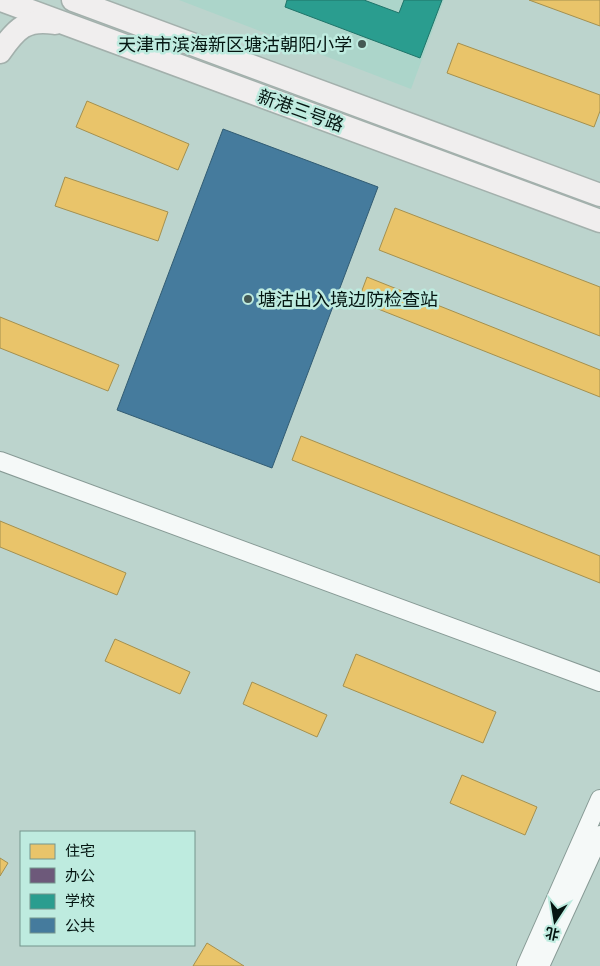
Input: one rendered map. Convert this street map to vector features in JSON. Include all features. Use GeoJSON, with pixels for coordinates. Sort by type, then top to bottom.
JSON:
{"type":"FeatureCollection","features":[{"type":"Feature","properties":{"kind":"main road","name":"新港三号路"},"geometry":{"type":"LineString","coordinates":[[63,0],[80,2],[600,195]]}},
{"type":"Feature","properties":{"kind":"main road","name":"新港三号路"},"geometry":{"type":"LineString","coordinates":[[11,3],[600,221]]}},
{"type":"Feature","properties":{"kind":"main road"},"geometry":{"type":"LineString","coordinates":[[0,48],[11,3]]}},
{"type":"Feature","properties":{"kind":"main road"},"geometry":{"type":"LineString","coordinates":[[0,52],[12,36],[24,25],[39,22],[74,26]]}},
{"type":"Feature","properties":{"kind":"street"},"geometry":{"type":"LineString","coordinates":[[0,461],[600,682]]}},
{"type":"Feature","properties":{"kind":"street"},"geometry":{"type":"LineString","coordinates":[[526,966],[600,799]]}},
{"type":"Feature","properties":{"kind":"street"},"geometry":{"type":"LineString","coordinates":[[540,966],[600,835]]}},
{"type":"Feature","properties":{"kind":"shaded area","name":"天津市滨海新区塘沽朝阳小学"},"geometry":{"type":"Polygon","coordinates":[[[179,0],[444,0],[411,89],[179,0]]]}},
{"type":"Feature","properties":{"kind":"building: 住宅"},"geometry":{"type":"Polygon","coordinates":[[[529,0],[600,0],[600,26],[529,0]]]}},
{"type":"Feature","properties":{"kind":"building: 住宅"},"geometry":{"type":"Polygon","coordinates":[[[458,43],[600,95],[600,111],[594,127],[447,73],[458,43]]]}},
{"type":"Feature","properties":{"kind":"building: 住宅"},"geometry":{"type":"Polygon","coordinates":[[[87,101],[189,144],[178,170],[76,127],[87,101]]]}},
{"type":"Feature","properties":{"kind":"building: 住宅"},"geometry":{"type":"Polygon","coordinates":[[[65,177],[168,212],[158,241],[55,206],[65,177]]]}},
{"type":"Feature","properties":{"kind":"building: 住宅"},"geometry":{"type":"Polygon","coordinates":[[[395,208],[600,287],[600,336],[379,250],[395,208]]]}},
{"type":"Feature","properties":{"kind":"building: 住宅"},"geometry":{"type":"Polygon","coordinates":[[[367,277],[600,370],[600,397],[358,301],[367,277]]]}},
{"type":"Feature","properties":{"kind":"building: 住宅"},"geometry":{"type":"Polygon","coordinates":[[[0,317],[119,365],[108,391],[0,348],[0,317]]]}},
{"type":"Feature","properties":{"kind":"building: 住宅"},"geometry":{"type":"Polygon","coordinates":[[[301,436],[600,556],[600,583],[292,460],[301,436]]]}},
{"type":"Feature","properties":{"kind":"building: 住宅"},"geometry":{"type":"Polygon","coordinates":[[[0,521],[126,573],[117,595],[0,547],[0,521]]]}},
{"type":"Feature","properties":{"kind":"building: 住宅"},"geometry":{"type":"Polygon","coordinates":[[[115,639],[190,672],[180,694],[105,661],[115,639]]]}},
{"type":"Feature","properties":{"kind":"building: 住宅"},"geometry":{"type":"Polygon","coordinates":[[[356,654],[496,712],[483,743],[343,686],[356,654]]]}},
{"type":"Feature","properties":{"kind":"building: 住宅"},"geometry":{"type":"Polygon","coordinates":[[[252,682],[327,715],[317,737],[243,704],[252,682]]]}},
{"type":"Feature","properties":{"kind":"building: 住宅"},"geometry":{"type":"Polygon","coordinates":[[[462,775],[537,807],[525,835],[450,803],[462,775]]]}},
{"type":"Feature","properties":{"kind":"building: 住宅"},"geometry":{"type":"Polygon","coordinates":[[[0,858],[8,863],[0,876],[0,858]]]}},
{"type":"Feature","properties":{"kind":"building: 住宅"},"geometry":{"type":"Polygon","coordinates":[[[207,943],[244,966],[193,966],[207,943]]]}},
{"type":"Feature","properties":{"kind":"building: 办公"},"geometry":{"type":"Polygon","coordinates":[[[199,224],[325,269],[308,319],[182,274],[199,224]]]}},
{"type":"Feature","properties":{"kind":"building: 办公"},"geometry":{"type":"Polygon","coordinates":[[[155,354],[278,405],[257,457],[134,406],[155,354]]]}},
{"type":"Feature","properties":{"kind":"building: 学校"},"geometry":{"type":"Polygon","coordinates":[[[287,0],[364,0],[399,13],[404,0],[442,0],[420,58],[285,7],[287,0]]]}},
{"type":"Feature","properties":{"kind":"building: 公共","name":"塘沽出入境边防检查站"},"geometry":{"type":"Polygon","coordinates":[[[223,129],[378,187],[272,468],[117,410],[223,129]]]}},
{"type":"Feature","properties":{"kind":"place","name":"天津市滨海新区塘沽朝阳小学"},"geometry":{"type":"Point","coordinates":[362,44]}},
{"type":"Feature","properties":{"kind":"place","name":"塘沽出入境边防检查站"},"geometry":{"type":"Point","coordinates":[248,299]}}]}
